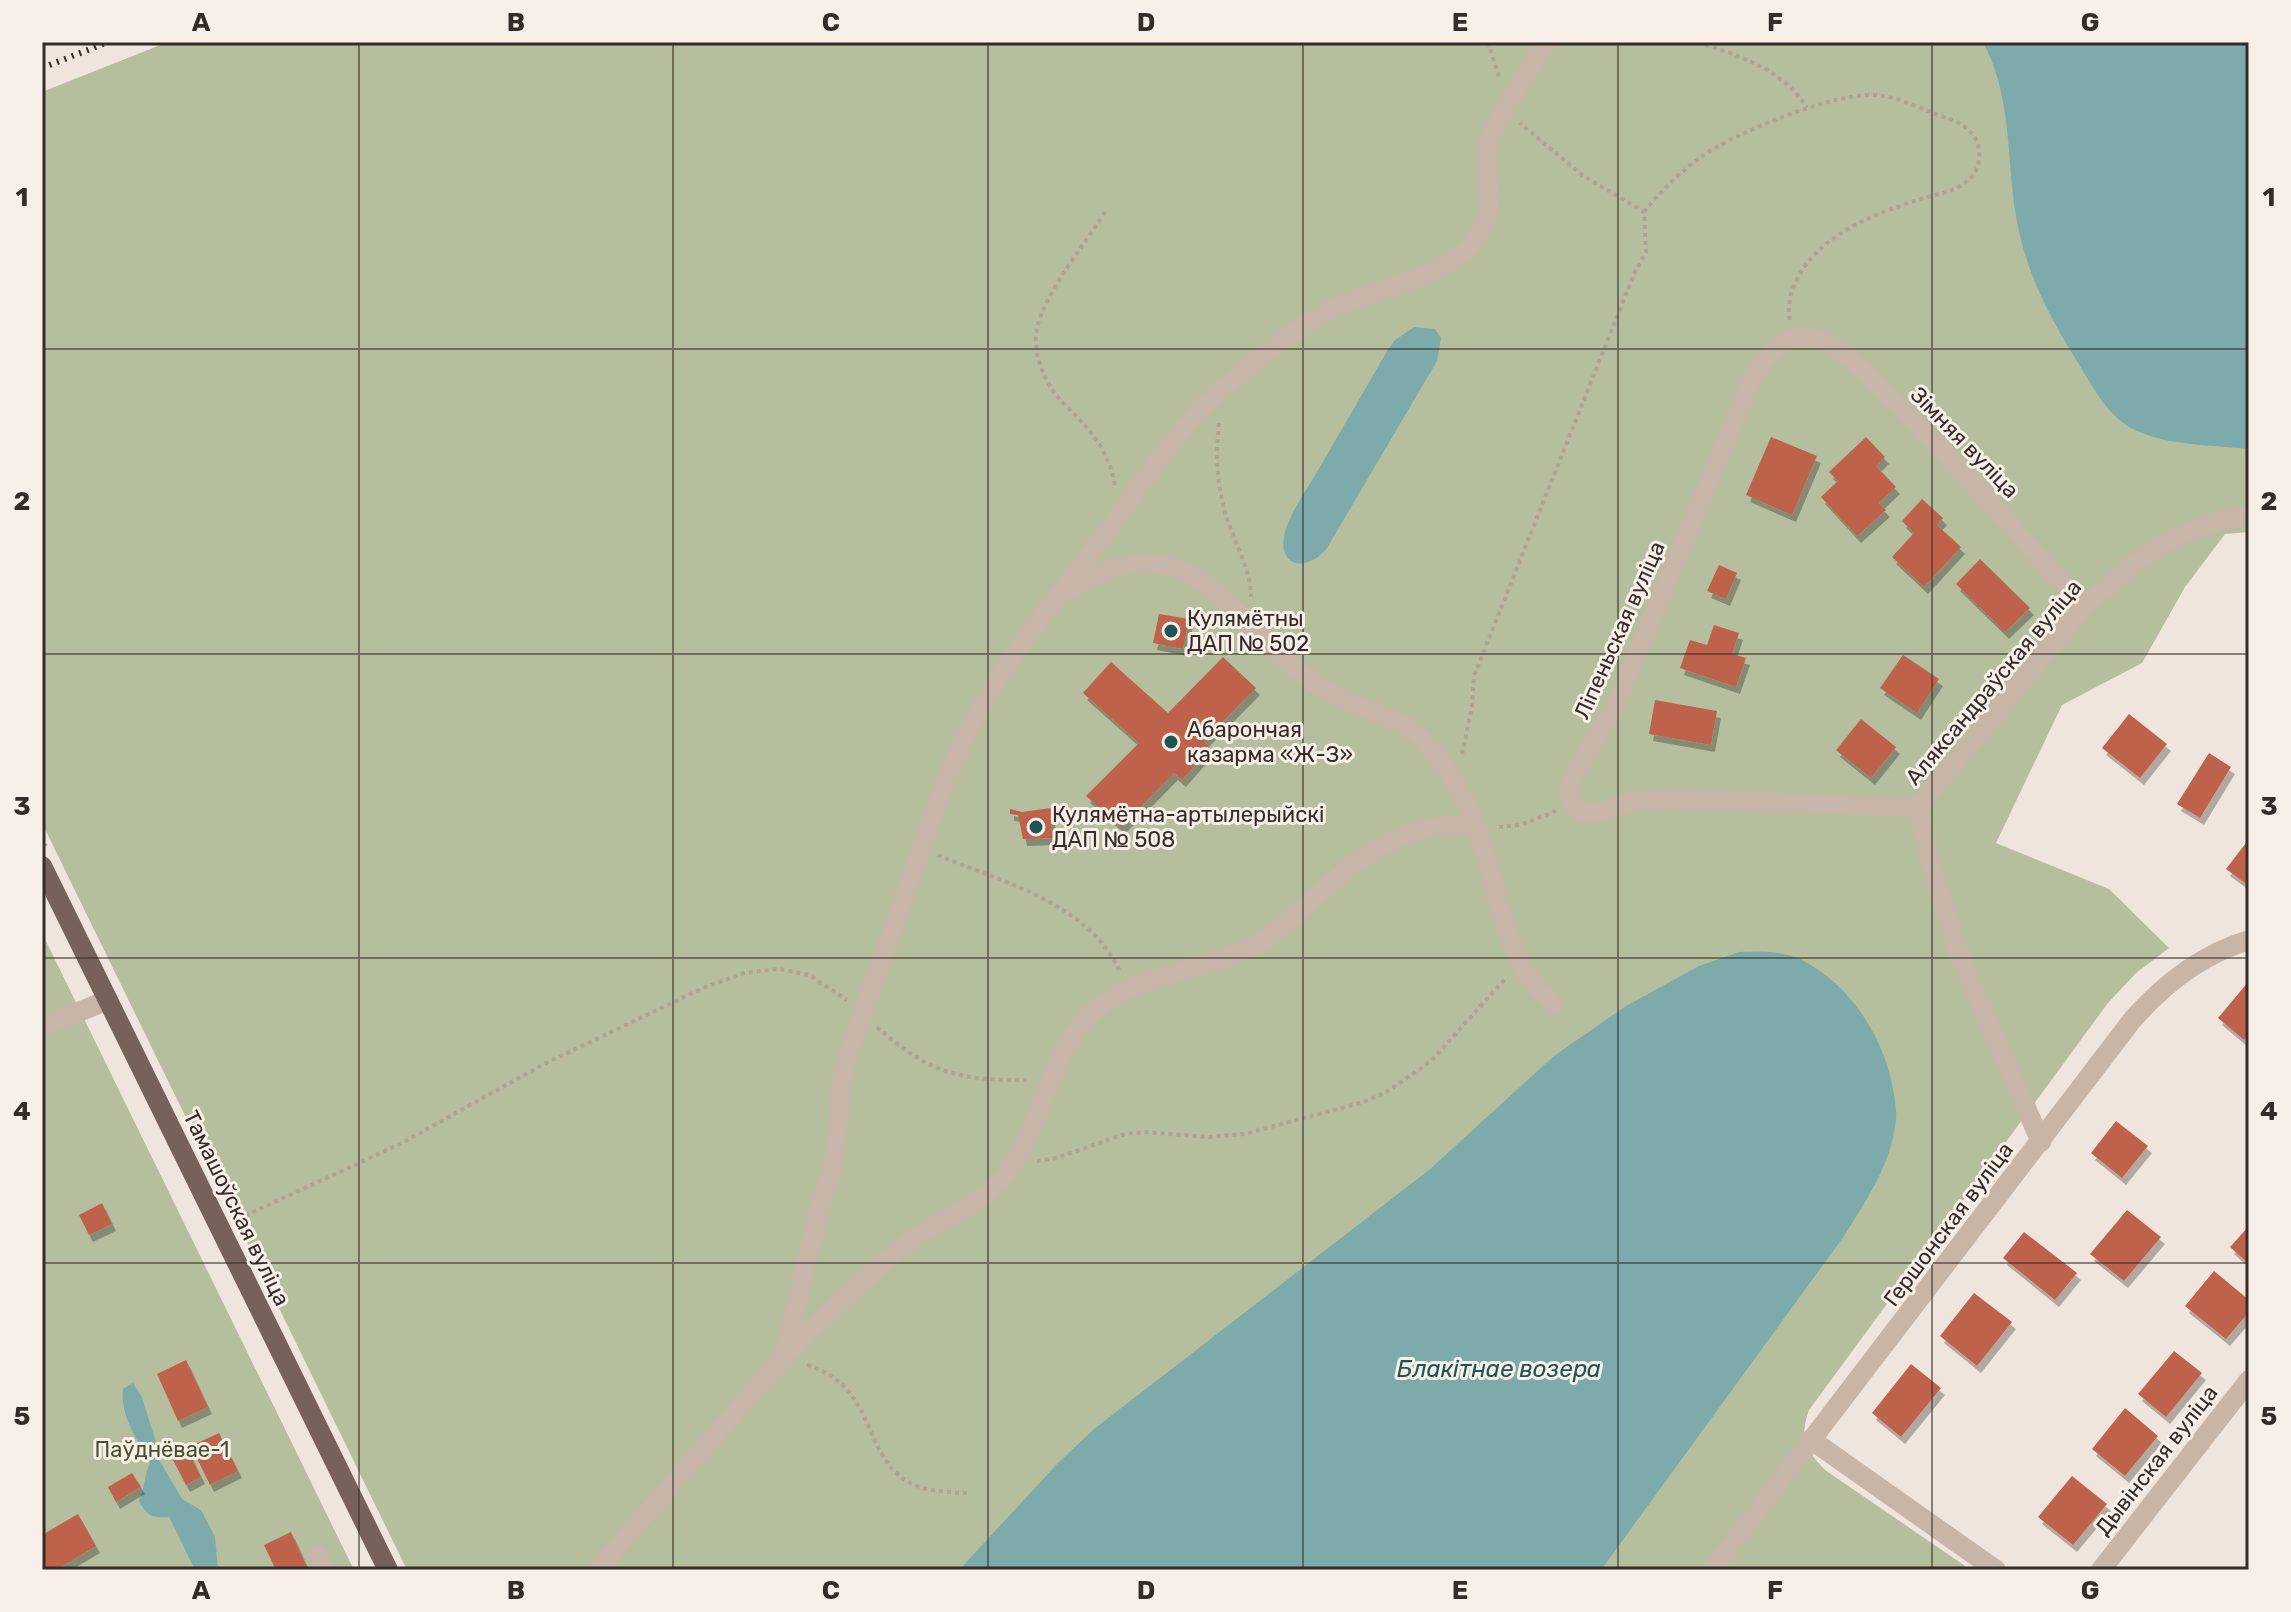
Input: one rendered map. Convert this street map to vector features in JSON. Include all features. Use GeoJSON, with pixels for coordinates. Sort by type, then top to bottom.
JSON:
{"type":"FeatureCollection","features":[{"type":"Feature","properties":{"kind":"main road","name":"Тамашоўская вуліца"},"geometry":{"type":"LineString","coordinates":[[42,866],[388,1570]]}},
{"type":"Feature","properties":{"kind":"street"},"geometry":{"type":"LineString","coordinates":[[783,1358],[834,1163],[846,1060],[951,767],[972,723],[997,682],[1170,446],[1226,385],[1327,311],[1356,297],[1446,265],[1466,253],[1479,236],[1487,218],[1490,199],[1489,140],[1546,42]]}},
{"type":"Feature","properties":{"kind":"street","name":"Зімняя вуліца"},"geometry":{"type":"LineString","coordinates":[[1794,339],[1814,339],[1833,347],[1853,362],[1937,445],[2084,607]]}},
{"type":"Feature","properties":{"kind":"street","name":"Ліпеньская вуліца"},"geometry":{"type":"LineString","coordinates":[[1572,803],[1569,787],[1572,777],[1613,711],[1756,371],[1766,356],[1794,339]]}},
{"type":"Feature","properties":{"kind":"street","name":"Аляксандраўская вуліца"},"geometry":{"type":"LineString","coordinates":[[2041,1142],[1959,955],[1932,868],[1918,807],[2084,607],[2139,559],[2168,540],[2201,526],[2249,516]]}},
{"type":"Feature","properties":{"kind":"street"},"geometry":{"type":"LineString","coordinates":[[1058,598],[1087,579],[1114,567],[1141,562],[1167,565],[1194,574],[1219,591],[1275,650],[1327,691],[1395,718],[1420,735],[1460,792],[1476,826],[1500,916],[1519,962],[1528,977],[1554,1005]]}},
{"type":"Feature","properties":{"kind":"street"},"geometry":{"type":"LineString","coordinates":[[1572,803],[1582,813],[1592,814],[1634,801],[1673,799],[1918,807]]}},
{"type":"Feature","properties":{"kind":"street"},"geometry":{"type":"LineString","coordinates":[[597,1570],[783,1358],[891,1256],[914,1238],[986,1195],[1014,1162],[1052,1080],[1089,1016],[1127,990],[1228,958],[1256,945],[1279,931],[1334,880],[1406,834],[1430,827],[1476,826]]}},
{"type":"Feature","properties":{"kind":"street","name":"Гершонская вуліца"},"geometry":{"type":"LineString","coordinates":[[1712,1570],[2133,1019],[2155,994],[2180,974],[2206,958],[2249,940]]}},
{"type":"Feature","properties":{"kind":"street"},"geometry":{"type":"LineString","coordinates":[[42,1027],[108,1000]]}},
{"type":"Feature","properties":{"kind":"street","name":"Дывінская вуліца"},"geometry":{"type":"LineString","coordinates":[[2101,1570],[2249,1380]]}},
{"type":"Feature","properties":{"kind":"street"},"geometry":{"type":"LineString","coordinates":[[1813,1441],[1996,1570]]}},
{"type":"Feature","properties":{"kind":"path"},"geometry":{"type":"LineString","coordinates":[[1698,42],[1772,73],[1788,84],[1807,108]]}},
{"type":"Feature","properties":{"kind":"path"},"geometry":{"type":"LineString","coordinates":[[1460,792],[1460,766],[1472,706],[1474,676],[1634,274],[1646,252],[1644,212],[1700,158],[1722,144],[1834,99],[1883,95],[1965,125],[1976,137],[1980,153],[1977,168],[1969,181],[1956,189],[1882,212],[1852,226],[1812,256],[1798,276],[1790,296],[1789,314],[1794,339]]}},
{"type":"Feature","properties":{"kind":"path"},"geometry":{"type":"LineString","coordinates":[[1506,110],[1582,175],[1644,212]]}},
{"type":"Feature","properties":{"kind":"path"},"geometry":{"type":"LineString","coordinates":[[1105,212],[1048,301],[1037,327],[1037,351],[1045,377],[1060,400],[1102,444],[1112,467],[1117,492]]}},
{"type":"Feature","properties":{"kind":"path"},"geometry":{"type":"LineString","coordinates":[[1226,385],[1217,436],[1217,473],[1228,521],[1250,580],[1249,605],[1243,617]]}},
{"type":"Feature","properties":{"kind":"path"},"geometry":{"type":"LineString","coordinates":[[1476,826],[1520,825],[1539,820],[1572,803]]}},
{"type":"Feature","properties":{"kind":"path"},"geometry":{"type":"LineString","coordinates":[[921,848],[1042,898],[1073,917],[1109,951],[1127,990]]}},
{"type":"Feature","properties":{"kind":"path"},"geometry":{"type":"LineString","coordinates":[[1014,1162],[1056,1158],[1109,1138],[1144,1132],[1209,1137],[1244,1134],[1364,1102],[1388,1091],[1431,1061],[1470,1021],[1519,962]]}},
{"type":"Feature","properties":{"kind":"path"},"geometry":{"type":"LineString","coordinates":[[219,1227],[402,1143],[617,1027],[744,973],[779,969],[809,975],[835,990],[900,1048],[930,1067],[966,1078],[1052,1080]]}},
{"type":"Feature","properties":{"kind":"path"},"geometry":{"type":"LineString","coordinates":[[783,1358],[832,1375],[847,1387],[858,1401],[874,1441],[898,1475],[917,1486],[941,1492],[967,1493]]}},
{"type":"Feature","properties":{"kind":"green space"},"geometry":{"type":"Polygon","coordinates":[[[168,42],[2249,42],[2249,532],[2225,534],[2185,587],[2142,663],[2062,705],[1996,843],[2109,889],[2169,948],[2136,973],[2108,1003],[1809,1410],[1806,1419],[1806,1443],[1825,1470],[1971,1570],[407,1570],[42,823],[42,92],[168,42]]]}},
{"type":"Feature","properties":{"kind":"green space","name":"Паўднёвае-1"},"geometry":{"type":"Polygon","coordinates":[[[42,933],[354,1570],[42,1570],[42,933]]]}},
{"type":"Feature","properties":{"kind":"water"},"geometry":{"type":"Polygon","coordinates":[[[1983,42],[2249,42],[2249,449],[2191,444],[2148,435],[2117,418],[2097,393],[2057,327],[2023,248],[2014,203],[2003,100],[1983,42]]]}},
{"type":"Feature","properties":{"kind":"water"},"geometry":{"type":"Polygon","coordinates":[[[1414,327],[1435,329],[1441,338],[1437,361],[1327,548],[1311,561],[1295,563],[1285,553],[1283,544],[1291,516],[1386,353],[1394,341],[1414,327]]]}},
{"type":"Feature","properties":{"kind":"water","name":"Блакітнае возера"},"geometry":{"type":"Polygon","coordinates":[[[1739,952],[1793,956],[1818,970],[1850,999],[1874,1034],[1890,1074],[1896,1110],[1894,1135],[1884,1166],[1844,1236],[1601,1570],[959,1570],[1058,1463],[1094,1429],[1429,1170],[1554,1056],[1626,1006],[1699,966],[1739,952]]]}},
{"type":"Feature","properties":{"kind":"water"},"geometry":{"type":"Polygon","coordinates":[[[133,1383],[142,1397],[158,1458],[182,1499],[201,1510],[215,1537],[218,1570],[195,1570],[169,1517],[151,1515],[139,1501],[150,1463],[130,1427],[124,1409],[123,1389],[133,1383]]]}},
{"type":"Feature","properties":{"kind":"building"},"geometry":{"type":"Polygon","coordinates":[[[1771,437],[1817,456],[1792,515],[1746,495],[1771,437]]]}},
{"type":"Feature","properties":{"kind":"building"},"geometry":{"type":"Polygon","coordinates":[[[1866,437],[1885,457],[1876,466],[1896,487],[1879,503],[1886,510],[1857,536],[1821,497],[1838,481],[1829,472],[1866,437]]]}},
{"type":"Feature","properties":{"kind":"building"},"geometry":{"type":"Polygon","coordinates":[[[1922,499],[1943,518],[1937,525],[1961,547],[1924,587],[1892,557],[1914,533],[1902,521],[1922,499]]]}},
{"type":"Feature","properties":{"kind":"building"},"geometry":{"type":"Polygon","coordinates":[[[1980,559],[2030,608],[2005,632],[1956,584],[1980,559]]]}},
{"type":"Feature","properties":{"kind":"building"},"geometry":{"type":"Polygon","coordinates":[[[1719,565],[1737,573],[1726,599],[1707,591],[1719,565]]]}},
{"type":"Feature","properties":{"kind":"building","name":"Кулямётны ДАП № 502"},"geometry":{"type":"Polygon","coordinates":[[[1159,614],[1189,619],[1183,649],[1153,643],[1159,614]]]}},
{"type":"Feature","properties":{"kind":"building"},"geometry":{"type":"Polygon","coordinates":[[[1714,625],[1739,633],[1732,654],[1746,658],[1736,687],[1680,668],[1690,640],[1707,645],[1714,625]]]}},
{"type":"Feature","properties":{"kind":"building"},"geometry":{"type":"Polygon","coordinates":[[[1903,655],[1939,679],[1917,713],[1880,688],[1903,655]]]}},
{"type":"Feature","properties":{"kind":"building","name":"Абарончая казарма «Ж-З»"},"geometry":{"type":"Polygon","coordinates":[[[1223,657],[1256,688],[1204,741],[1210,748],[1182,780],[1174,773],[1121,827],[1086,796],[1139,743],[1083,693],[1111,662],[1168,713],[1223,657]]]}},
{"type":"Feature","properties":{"kind":"building"},"geometry":{"type":"Polygon","coordinates":[[[1655,700],[1717,711],[1711,745],[1649,734],[1655,700]]]}},
{"type":"Feature","properties":{"kind":"building"},"geometry":{"type":"Polygon","coordinates":[[[2129,714],[2167,744],[2140,778],[2102,748],[2129,714]]]}},
{"type":"Feature","properties":{"kind":"building"},"geometry":{"type":"Polygon","coordinates":[[[1861,719],[1896,747],[1871,778],[1836,750],[1861,719]]]}},
{"type":"Feature","properties":{"kind":"building"},"geometry":{"type":"Polygon","coordinates":[[[2209,753],[2231,767],[2200,818],[2177,804],[2209,753]]]}},
{"type":"Feature","properties":{"kind":"building","name":"Кулямётна-артылерыйскі ДАП № 508"},"geometry":{"type":"Polygon","coordinates":[[[1051,808],[1052,838],[1023,839],[1018,815],[1010,814],[1010,809],[1022,812],[1051,808]]]}},
{"type":"Feature","properties":{"kind":"building"},"geometry":{"type":"Polygon","coordinates":[[[2249,839],[2249,886],[2226,869],[2249,839]]]}},
{"type":"Feature","properties":{"kind":"building"},"geometry":{"type":"Polygon","coordinates":[[[2249,981],[2249,1033],[2244,1040],[2218,1018],[2249,981]]]}},
{"type":"Feature","properties":{"kind":"building"},"geometry":{"type":"Polygon","coordinates":[[[2116,1121],[2148,1146],[2122,1178],[2091,1153],[2116,1121]]]}},
{"type":"Feature","properties":{"kind":"building"},"geometry":{"type":"Polygon","coordinates":[[[102,1203],[112,1224],[89,1235],[79,1215],[102,1203]]]}},
{"type":"Feature","properties":{"kind":"building"},"geometry":{"type":"Polygon","coordinates":[[[2127,1210],[2161,1237],[2124,1281],[2090,1254],[2127,1210]]]}},
{"type":"Feature","properties":{"kind":"building"},"geometry":{"type":"Polygon","coordinates":[[[2249,1226],[2249,1264],[2230,1247],[2249,1226]]]}},
{"type":"Feature","properties":{"kind":"building"},"geometry":{"type":"Polygon","coordinates":[[[2024,1232],[2077,1273],[2055,1300],[2003,1258],[2024,1232]]]}},
{"type":"Feature","properties":{"kind":"building"},"geometry":{"type":"Polygon","coordinates":[[[2214,1271],[2249,1300],[2249,1312],[2226,1339],[2185,1306],[2214,1271]]]}},
{"type":"Feature","properties":{"kind":"building"},"geometry":{"type":"Polygon","coordinates":[[[1974,1293],[2012,1322],[1977,1366],[1940,1336],[1974,1293]]]}},
{"type":"Feature","properties":{"kind":"building"},"geometry":{"type":"Polygon","coordinates":[[[2174,1351],[2202,1373],[2166,1417],[2138,1394],[2174,1351]]]}},
{"type":"Feature","properties":{"kind":"building"},"geometry":{"type":"Polygon","coordinates":[[[186,1360],[208,1407],[178,1421],[157,1374],[186,1360]]]}},
{"type":"Feature","properties":{"kind":"building"},"geometry":{"type":"Polygon","coordinates":[[[1911,1364],[1941,1388],[1901,1437],[1872,1413],[1911,1364]]]}},
{"type":"Feature","properties":{"kind":"building"},"geometry":{"type":"Polygon","coordinates":[[[2125,1408],[2158,1436],[2125,1476],[2092,1449],[2125,1408]]]}},
{"type":"Feature","properties":{"kind":"building"},"geometry":{"type":"Polygon","coordinates":[[[219,1433],[238,1471],[210,1485],[191,1446],[219,1433]]]}},
{"type":"Feature","properties":{"kind":"building"},"geometry":{"type":"Polygon","coordinates":[[[187,1448],[201,1477],[186,1485],[171,1456],[187,1448]]]}},
{"type":"Feature","properties":{"kind":"building"},"geometry":{"type":"Polygon","coordinates":[[[132,1473],[141,1487],[116,1502],[108,1487],[132,1473]]]}},
{"type":"Feature","properties":{"kind":"building"},"geometry":{"type":"Polygon","coordinates":[[[2072,1476],[2107,1504],[2073,1545],[2038,1517],[2072,1476]]]}},
{"type":"Feature","properties":{"kind":"building"},"geometry":{"type":"Polygon","coordinates":[[[78,1514],[96,1546],[56,1570],[46,1570],[42,1563],[42,1535],[78,1514]]]}},
{"type":"Feature","properties":{"kind":"building"},"geometry":{"type":"Polygon","coordinates":[[[291,1532],[307,1567],[276,1570],[264,1545],[291,1532]]]}},
{"type":"Feature","properties":{"kind":"railway"},"geometry":{"type":"LineString","coordinates":[[42,68],[108,42]]}},
{"type":"Feature","properties":{"kind":"place","name":"Кулямётны ДАП № 502"},"geometry":{"type":"Point","coordinates":[1171,631]}},
{"type":"Feature","properties":{"kind":"place","name":"Абарончая казарма «Ж-З»"},"geometry":{"type":"Point","coordinates":[1171,742]}},
{"type":"Feature","properties":{"kind":"place","name":"Кулямётна-артылерыйскі ДАП № 508"},"geometry":{"type":"Point","coordinates":[1036,827]}}]}
